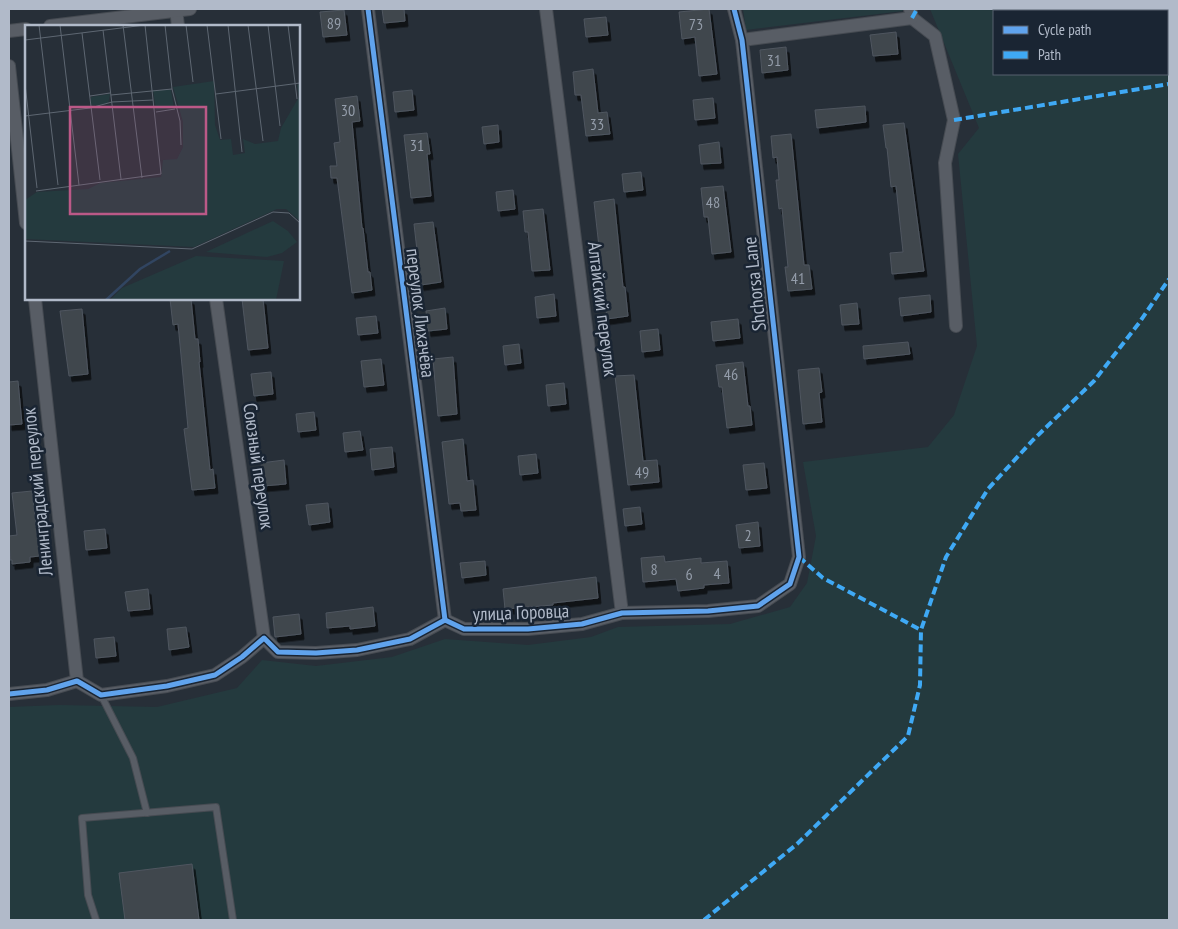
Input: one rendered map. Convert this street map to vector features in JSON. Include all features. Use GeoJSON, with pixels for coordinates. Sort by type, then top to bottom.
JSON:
{"type":"FeatureCollection","features":[{"type":"Feature","properties":{"kind":"street"},"geometry":{"type":"LineString","coordinates":[[58,25],[190,9]]}},
{"type":"Feature","properties":{"kind":"street","name":"переулок Лихачёва"},"geometry":{"type":"LineString","coordinates":[[368,9],[445,620]]}},
{"type":"Feature","properties":{"kind":"street","name":"Алтайский переулок"},"geometry":{"type":"LineString","coordinates":[[546,9],[622,613]]}},
{"type":"Feature","properties":{"kind":"street","name":"Shchorsa Lane"},"geometry":{"type":"LineString","coordinates":[[734,9],[742,40],[799,557]]}},
{"type":"Feature","properties":{"kind":"street"},"geometry":{"type":"LineString","coordinates":[[176,10],[178,25]]}},
{"type":"Feature","properties":{"kind":"street"},"geometry":{"type":"LineString","coordinates":[[742,40],[911,13],[935,36],[954,120],[945,163],[956,326]]}},
{"type":"Feature","properties":{"kind":"street"},"geometry":{"type":"LineString","coordinates":[[9,31],[25,29]]}},
{"type":"Feature","properties":{"kind":"street"},"geometry":{"type":"LineString","coordinates":[[9,66],[25,214]]}},
{"type":"Feature","properties":{"kind":"street","name":"Ленинградский переулок"},"geometry":{"type":"LineString","coordinates":[[35,300],[77,681]]}},
{"type":"Feature","properties":{"kind":"street","name":"Союзный переулок"},"geometry":{"type":"LineString","coordinates":[[216,300],[264,638]]}},
{"type":"Feature","properties":{"kind":"street","name":"улица Горовца"},"geometry":{"type":"LineString","coordinates":[[445,620],[464,629],[528,629],[582,624],[622,613],[708,611],[758,606],[790,584],[799,557]]}},
{"type":"Feature","properties":{"kind":"street"},"geometry":{"type":"LineString","coordinates":[[9,694],[47,690],[77,681],[101,695],[167,686],[215,675],[242,658],[264,638],[278,652],[316,653],[356,650],[410,639],[445,620]]}},
{"type":"Feature","properties":{"kind":"lane"},"geometry":{"type":"LineString","coordinates":[[101,695],[133,758],[147,812]]}},
{"type":"Feature","properties":{"kind":"lane"},"geometry":{"type":"LineString","coordinates":[[96,920],[88,895],[82,818],[216,807],[233,920]]}},
{"type":"Feature","properties":{"kind":"green space"},"geometry":{"type":"Polygon","coordinates":[[[743,9],[902,9],[903,11],[746,30],[743,9]]]}},
{"type":"Feature","properties":{"kind":"green space"},"geometry":{"type":"Polygon","coordinates":[[[930,9],[1169,9],[1169,920],[9,920],[9,707],[59,705],[157,707],[237,688],[262,660],[316,666],[392,657],[445,639],[528,645],[591,637],[618,627],[730,624],[790,607],[807,583],[816,536],[803,462],[928,447],[954,415],[977,346],[958,154],[979,128],[930,9]]]}},
{"type":"Feature","properties":{"kind":"building"},"geometry":{"type":"Polygon","coordinates":[[[382,9],[404,9],[405,21],[384,23],[382,9]]]}},
{"type":"Feature","properties":{"kind":"building"},"geometry":{"type":"Polygon","coordinates":[[[709,9],[717,74],[699,76],[695,37],[682,39],[679,12],[709,9]]]}},
{"type":"Feature","properties":{"kind":"building"},"geometry":{"type":"Polygon","coordinates":[[[344,10],[347,35],[323,37],[320,12],[344,10]]]}},
{"type":"Feature","properties":{"kind":"building"},"geometry":{"type":"Polygon","coordinates":[[[606,17],[608,35],[586,37],[584,19],[606,17]]]}},
{"type":"Feature","properties":{"kind":"building"},"geometry":{"type":"Polygon","coordinates":[[[896,32],[898,54],[873,56],[870,35],[896,32]]]}},
{"type":"Feature","properties":{"kind":"building"},"geometry":{"type":"Polygon","coordinates":[[[786,47],[788,70],[762,73],[760,50],[786,47]]]}},
{"type":"Feature","properties":{"kind":"building"},"geometry":{"type":"Polygon","coordinates":[[[593,69],[598,113],[607,112],[610,134],[586,136],[581,95],[575,95],[573,72],[593,69]]]}},
{"type":"Feature","properties":{"kind":"building"},"geometry":{"type":"Polygon","coordinates":[[[412,90],[414,110],[395,112],[393,92],[412,90]]]}},
{"type":"Feature","properties":{"kind":"building"},"geometry":{"type":"Polygon","coordinates":[[[357,96],[360,121],[352,122],[362,228],[372,290],[352,293],[337,178],[331,178],[330,166],[337,166],[334,143],[340,142],[335,99],[357,96]]]}},
{"type":"Feature","properties":{"kind":"building"},"geometry":{"type":"Polygon","coordinates":[[[713,98],[715,118],[695,120],[693,100],[713,98]]]}},
{"type":"Feature","properties":{"kind":"building"},"geometry":{"type":"Polygon","coordinates":[[[865,106],[866,122],[817,128],[815,110],[865,106]]]}},
{"type":"Feature","properties":{"kind":"building"},"geometry":{"type":"Polygon","coordinates":[[[904,123],[924,271],[892,274],[890,253],[903,252],[896,186],[891,187],[883,125],[904,123]]]}},
{"type":"Feature","properties":{"kind":"building"},"geometry":{"type":"Polygon","coordinates":[[[498,125],[499,142],[484,144],[482,127],[498,125]]]}},
{"type":"Feature","properties":{"kind":"building"},"geometry":{"type":"Polygon","coordinates":[[[427,133],[430,154],[427,154],[431,196],[411,198],[404,135],[427,133]]]}},
{"type":"Feature","properties":{"kind":"building"},"geometry":{"type":"Polygon","coordinates":[[[791,134],[804,265],[809,265],[812,289],[788,291],[785,267],[788,267],[782,208],[779,209],[776,180],[779,180],[777,157],[773,158],[771,136],[791,134]]]}},
{"type":"Feature","properties":{"kind":"building"},"geometry":{"type":"Polygon","coordinates":[[[719,142],[721,163],[701,164],[699,145],[719,142]]]}},
{"type":"Feature","properties":{"kind":"building"},"geometry":{"type":"Polygon","coordinates":[[[641,172],[643,190],[624,192],[622,174],[641,172]]]}},
{"type":"Feature","properties":{"kind":"building"},"geometry":{"type":"Polygon","coordinates":[[[723,186],[731,252],[712,254],[708,217],[704,217],[701,188],[723,186]]]}},
{"type":"Feature","properties":{"kind":"building"},"geometry":{"type":"Polygon","coordinates":[[[513,190],[515,209],[498,211],[496,192],[513,190]]]}},
{"type":"Feature","properties":{"kind":"building"},"geometry":{"type":"Polygon","coordinates":[[[614,199],[623,287],[625,287],[628,316],[607,319],[594,202],[614,199]]]}},
{"type":"Feature","properties":{"kind":"building"},"geometry":{"type":"Polygon","coordinates":[[[543,209],[550,270],[532,271],[528,232],[525,232],[523,211],[543,209]]]}},
{"type":"Feature","properties":{"kind":"building"},"geometry":{"type":"Polygon","coordinates":[[[433,222],[441,282],[421,285],[414,224],[433,222]]]}},
{"type":"Feature","properties":{"kind":"building"},"geometry":{"type":"Polygon","coordinates":[[[554,294],[556,316],[537,318],[535,297],[554,294]]]}},
{"type":"Feature","properties":{"kind":"building"},"geometry":{"type":"Polygon","coordinates":[[[930,295],[931,312],[901,316],[899,298],[930,295]]]}},
{"type":"Feature","properties":{"kind":"building"},"geometry":{"type":"Polygon","coordinates":[[[170,300],[191,300],[195,339],[198,339],[210,470],[213,469],[215,488],[192,490],[184,429],[188,428],[178,324],[173,325],[170,300]]]}},
{"type":"Feature","properties":{"kind":"building"},"geometry":{"type":"Polygon","coordinates":[[[242,300],[263,300],[268,348],[248,350],[242,300]]]}},
{"type":"Feature","properties":{"kind":"building"},"geometry":{"type":"Polygon","coordinates":[[[857,303],[859,324],[842,325],[840,305],[857,303]]]}},
{"type":"Feature","properties":{"kind":"building"},"geometry":{"type":"Polygon","coordinates":[[[445,308],[447,329],[428,331],[426,311],[445,308]]]}},
{"type":"Feature","properties":{"kind":"building"},"geometry":{"type":"Polygon","coordinates":[[[82,309],[88,374],[69,376],[60,311],[82,309]]]}},
{"type":"Feature","properties":{"kind":"building"},"geometry":{"type":"Polygon","coordinates":[[[376,316],[378,333],[358,335],[356,318],[376,316]]]}},
{"type":"Feature","properties":{"kind":"building"},"geometry":{"type":"Polygon","coordinates":[[[738,319],[740,338],[713,341],[711,322],[738,319]]]}},
{"type":"Feature","properties":{"kind":"building"},"geometry":{"type":"Polygon","coordinates":[[[658,329],[660,350],[642,352],[640,331],[658,329]]]}},
{"type":"Feature","properties":{"kind":"building"},"geometry":{"type":"Polygon","coordinates":[[[908,342],[910,354],[864,359],[863,346],[908,342]]]}},
{"type":"Feature","properties":{"kind":"building"},"geometry":{"type":"Polygon","coordinates":[[[519,344],[521,363],[505,365],[503,346],[519,344]]]}},
{"type":"Feature","properties":{"kind":"building"},"geometry":{"type":"Polygon","coordinates":[[[453,357],[457,414],[438,416],[433,359],[453,357]]]}},
{"type":"Feature","properties":{"kind":"building"},"geometry":{"type":"Polygon","coordinates":[[[381,359],[384,385],[364,387],[361,361],[381,359]]]}},
{"type":"Feature","properties":{"kind":"building"},"geometry":{"type":"Polygon","coordinates":[[[743,362],[752,425],[727,428],[722,387],[719,387],[716,365],[743,362]]]}},
{"type":"Feature","properties":{"kind":"building"},"geometry":{"type":"Polygon","coordinates":[[[819,368],[822,392],[819,393],[822,422],[803,424],[798,370],[819,368]]]}},
{"type":"Feature","properties":{"kind":"building"},"geometry":{"type":"Polygon","coordinates":[[[271,372],[273,394],[254,396],[251,374],[271,372]]]}},
{"type":"Feature","properties":{"kind":"building"},"geometry":{"type":"Polygon","coordinates":[[[634,375],[643,461],[657,460],[659,482],[628,485],[615,376],[634,375]]]}},
{"type":"Feature","properties":{"kind":"building"},"geometry":{"type":"Polygon","coordinates":[[[18,381],[22,424],[9,425],[9,382],[18,381]]]}},
{"type":"Feature","properties":{"kind":"building"},"geometry":{"type":"Polygon","coordinates":[[[564,383],[566,404],[548,406],[546,385],[564,383]]]}},
{"type":"Feature","properties":{"kind":"building"},"geometry":{"type":"Polygon","coordinates":[[[314,412],[316,430],[298,432],[296,414],[314,412]]]}},
{"type":"Feature","properties":{"kind":"building"},"geometry":{"type":"Polygon","coordinates":[[[360,431],[363,450],[345,452],[343,433],[360,431]]]}},
{"type":"Feature","properties":{"kind":"building"},"geometry":{"type":"Polygon","coordinates":[[[463,439],[467,481],[473,480],[476,510],[461,511],[460,503],[449,504],[442,442],[463,439]]]}},
{"type":"Feature","properties":{"kind":"building"},"geometry":{"type":"Polygon","coordinates":[[[392,447],[394,467],[372,470],[370,449],[392,447]]]}},
{"type":"Feature","properties":{"kind":"building"},"geometry":{"type":"Polygon","coordinates":[[[536,454],[538,473],[520,475],[518,456],[536,454]]]}},
{"type":"Feature","properties":{"kind":"building"},"geometry":{"type":"Polygon","coordinates":[[[284,460],[286,484],[263,486],[261,463],[284,460]]]}},
{"type":"Feature","properties":{"kind":"building"},"geometry":{"type":"Polygon","coordinates":[[[764,463],[767,488],[746,490],[743,465],[764,463]]]}},
{"type":"Feature","properties":{"kind":"building"},"geometry":{"type":"Polygon","coordinates":[[[32,491],[40,556],[30,557],[30,562],[12,564],[12,560],[10,560],[9,536],[17,535],[12,493],[32,491]]]}},
{"type":"Feature","properties":{"kind":"building"},"geometry":{"type":"Polygon","coordinates":[[[328,503],[330,522],[309,525],[306,505],[328,503]]]}},
{"type":"Feature","properties":{"kind":"building"},"geometry":{"type":"Polygon","coordinates":[[[640,507],[642,524],[625,526],[623,509],[640,507]]]}},
{"type":"Feature","properties":{"kind":"building"},"geometry":{"type":"Polygon","coordinates":[[[758,522],[760,546],[739,548],[736,525],[758,522]]]}},
{"type":"Feature","properties":{"kind":"building"},"geometry":{"type":"Polygon","coordinates":[[[105,529],[107,548],[86,550],[84,531],[105,529]]]}},
{"type":"Feature","properties":{"kind":"building"},"geometry":{"type":"Polygon","coordinates":[[[664,556],[665,562],[701,558],[701,563],[727,561],[729,583],[704,585],[704,588],[678,591],[676,579],[643,582],[641,558],[664,556]]]}},
{"type":"Feature","properties":{"kind":"building"},"geometry":{"type":"Polygon","coordinates":[[[485,561],[486,575],[462,578],[460,563],[485,561]]]}},
{"type":"Feature","properties":{"kind":"building"},"geometry":{"type":"Polygon","coordinates":[[[596,577],[598,598],[553,603],[553,605],[505,609],[503,589],[596,577]]]}},
{"type":"Feature","properties":{"kind":"building"},"geometry":{"type":"Polygon","coordinates":[[[148,589],[150,609],[128,611],[125,592],[148,589]]]}},
{"type":"Feature","properties":{"kind":"building"},"geometry":{"type":"Polygon","coordinates":[[[373,607],[375,626],[350,629],[350,626],[327,628],[326,613],[373,607]]]}},
{"type":"Feature","properties":{"kind":"building"},"geometry":{"type":"Polygon","coordinates":[[[299,614],[301,634],[275,637],[273,617],[299,614]]]}},
{"type":"Feature","properties":{"kind":"building"},"geometry":{"type":"Polygon","coordinates":[[[186,627],[189,647],[169,650],[167,629],[186,627]]]}},
{"type":"Feature","properties":{"kind":"building"},"geometry":{"type":"Polygon","coordinates":[[[114,637],[116,656],[96,658],[94,639],[114,637]]]}},
{"type":"Feature","properties":{"kind":"building"},"geometry":{"type":"Polygon","coordinates":[[[192,864],[199,920],[125,920],[119,873],[192,864]]]}},
{"type":"Feature","properties":{"kind":"marked path"},"geometry":{"type":"LineString","coordinates":[[912,18],[917,9]]}},
{"type":"Feature","properties":{"kind":"marked path"},"geometry":{"type":"LineString","coordinates":[[954,120],[1169,84]]}},
{"type":"Feature","properties":{"kind":"marked path"},"geometry":{"type":"LineString","coordinates":[[704,920],[797,844],[908,736],[920,685],[921,630],[946,557],[988,489],[1033,440],[1094,381],[1139,323],[1169,279]]}},
{"type":"Feature","properties":{"kind":"marked path"},"geometry":{"type":"LineString","coordinates":[[799,557],[823,578],[921,630]]}},
{"type":"Feature","properties":{"kind":"cycle path"},"geometry":{"type":"LineString","coordinates":[[368,9],[445,620]]}},
{"type":"Feature","properties":{"kind":"cycle path"},"geometry":{"type":"LineString","coordinates":[[9,694],[47,690],[77,681],[101,695],[167,686],[215,675],[242,657],[264,638],[278,652],[316,653],[357,650],[410,639],[445,620],[464,629],[528,629],[582,624],[622,613],[708,611],[758,606],[790,584],[799,557],[742,40],[734,9]]}}]}
